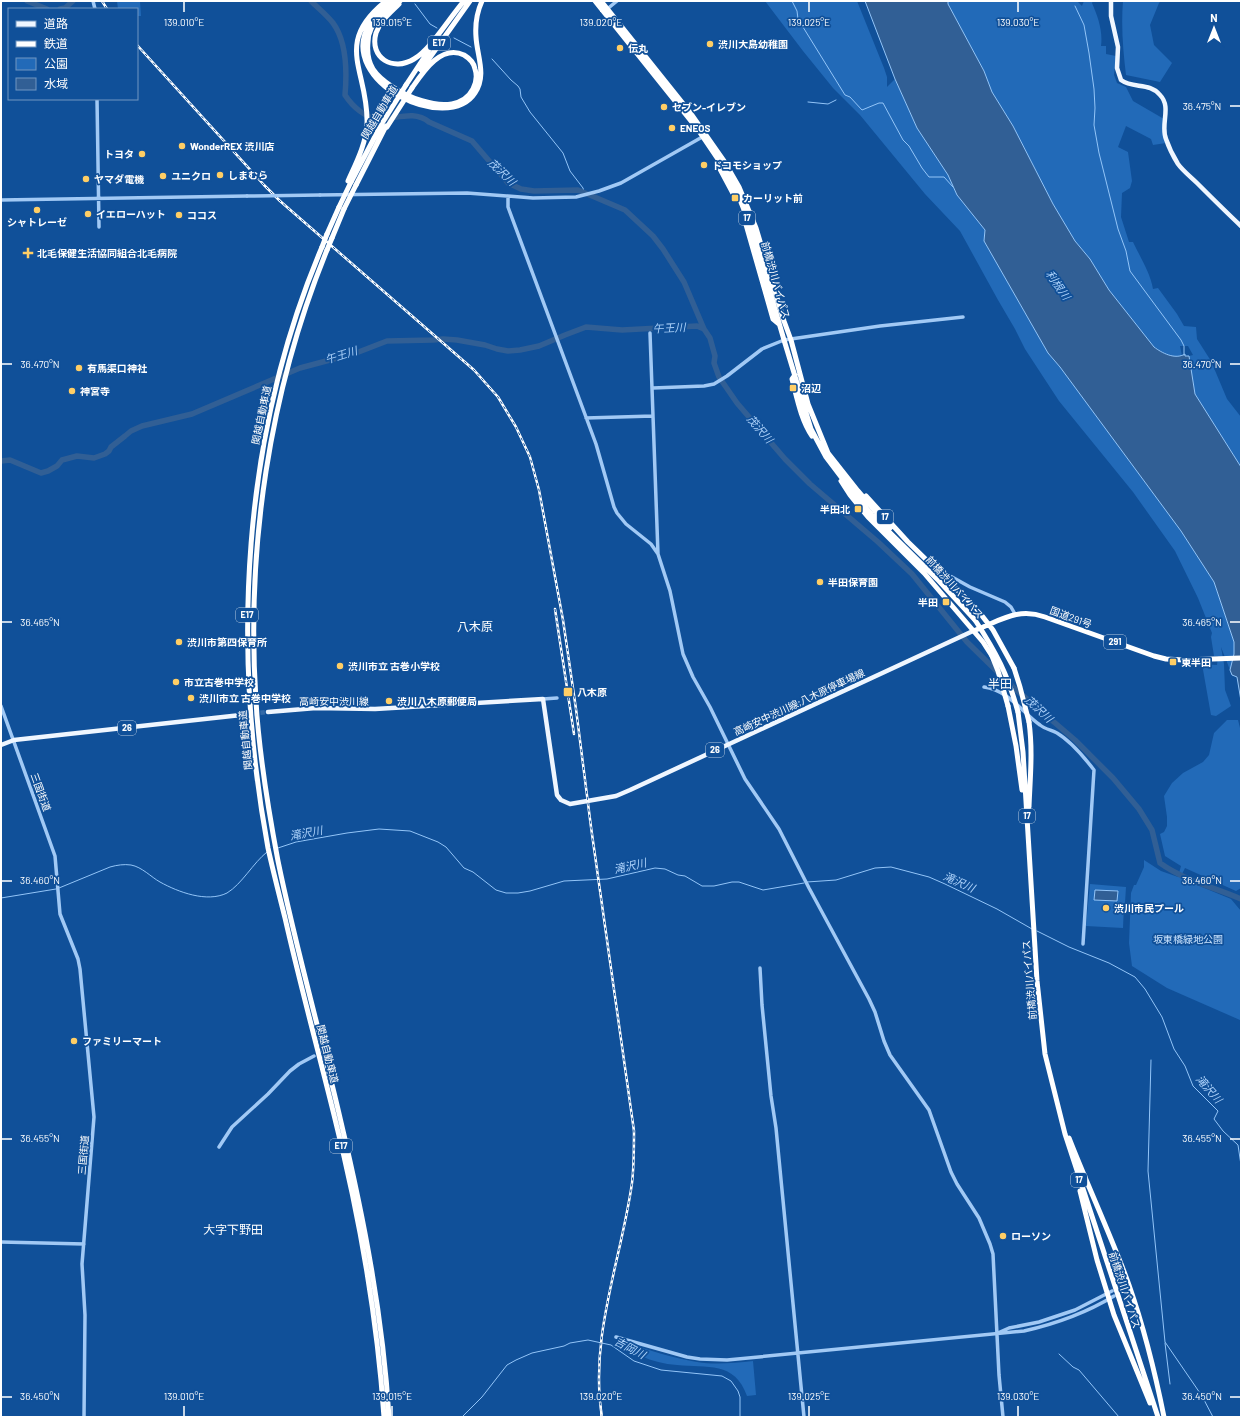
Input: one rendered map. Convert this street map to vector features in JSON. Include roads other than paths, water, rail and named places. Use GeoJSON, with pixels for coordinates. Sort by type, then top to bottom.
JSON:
{"type":"FeatureCollection","features":[{"type":"Feature","properties":{"kind":"highway"},"geometry":{"type":"LineString","coordinates":[[340,207],[352,183],[367,129],[367,109],[356,57],[357,42],[364,23],[373,12],[386,1]]}},
{"type":"Feature","properties":{"kind":"highway"},"geometry":{"type":"LineString","coordinates":[[392,1],[377,14],[366,31],[363,47],[366,64],[378,81],[393,92],[432,108],[445,109],[463,105],[472,98],[478,87],[481,68],[475,30],[482,1]]}},
{"type":"Feature","properties":{"kind":"highway"},"geometry":{"type":"LineString","coordinates":[[402,1],[381,23],[375,40],[376,51],[379,56],[388,62],[398,64],[409,62],[424,52],[464,1]]}},
{"type":"Feature","properties":{"kind":"highway"},"geometry":{"type":"LineString","coordinates":[[402,1],[380,16],[372,27],[368,39],[367,51],[370,62],[385,82],[420,100],[435,104],[447,105],[463,100],[471,92],[476,79],[476,69],[471,60],[462,54],[448,53],[429,65],[410,86]]}},
{"type":"Feature","properties":{"kind":"highway","name":"関越自動車道"},"geometry":{"type":"LineString","coordinates":[[410,86],[435,41],[464,1]]}},
{"type":"Feature","properties":{"kind":"highway","name":"関越自動車道"},"geometry":{"type":"LineString","coordinates":[[378,1328],[345,1160],[272,867],[268,844],[252,730],[248,674],[247,615],[250,556],[256,495],[276,387],[311,272],[328,232],[352,183],[385,126],[439,43],[470,1]]}},
{"type":"Feature","properties":{"kind":"highway","name":"17"},"geometry":{"type":"LineString","coordinates":[[595,1],[605,10]]}},
{"type":"Feature","properties":{"kind":"highway","name":"17"},"geometry":{"type":"LineString","coordinates":[[601,1],[605,10]]}},
{"type":"Feature","properties":{"kind":"highway","name":"前橋渋川バイパス"},"geometry":{"type":"LineString","coordinates":[[605,10],[724,161],[739,187],[756,228],[791,340],[808,404],[827,455]]}},
{"type":"Feature","properties":{"kind":"highway","name":"関越自動車道"},"geometry":{"type":"LineString","coordinates":[[352,183],[372,152],[385,126]]}},
{"type":"Feature","properties":{"kind":"highway","name":"前橋渋川バイパス"},"geometry":{"type":"LineString","coordinates":[[705,136],[735,187],[752,230],[811,429],[822,450],[974,620],[1001,662],[1013,693],[1022,737],[1037,981],[1045,1054],[1057,1107],[1065,1134],[1157,1417]]}},
{"type":"Feature","properties":{"kind":"highway","name":"関越自動車道"},"geometry":{"type":"LineString","coordinates":[[340,207],[332,238],[309,298],[288,365],[270,448],[256,556],[254,674],[262,765],[274,840],[302,967],[352,1166],[370,1254],[389,1417]]}},
{"type":"Feature","properties":{"kind":"highway","name":"17"},"geometry":{"type":"LineString","coordinates":[[827,455],[888,520],[976,608],[990,625],[1014,668],[1029,722],[1031,737],[1028,831]]}},
{"type":"Feature","properties":{"kind":"highway","name":"17"},"geometry":{"type":"LineString","coordinates":[[827,455],[837,476],[859,506],[937,585],[983,642],[992,656],[1008,706],[1016,746],[1022,795],[1026,806]]}},
{"type":"Feature","properties":{"kind":"highway","name":"国道291号"},"geometry":{"type":"LineString","coordinates":[[973,631],[1015,614],[1038,614],[1160,658],[1184,660],[1241,658]]}},
{"type":"Feature","properties":{"kind":"highway"},"geometry":{"type":"LineString","coordinates":[[1057,1107],[1150,1354],[1164,1417]]}},
{"type":"Feature","properties":{"kind":"highway"},"geometry":{"type":"LineString","coordinates":[[1065,1134],[1066,1146],[1097,1260],[1112,1297],[1114,1315],[1157,1417]]}},
{"type":"Feature","properties":{"kind":"highway","name":"関越自動車道"},"geometry":{"type":"LineString","coordinates":[[379,1337],[384,1417]]}},
{"type":"Feature","properties":{"kind":"main road"},"geometry":{"type":"LineString","coordinates":[[1111,1],[1112,23],[1118,47],[1117,68],[1121,80],[1129,84],[1148,87],[1160,94],[1166,106],[1164,128],[1165,137],[1179,165],[1223,210],[1241,226]]}},
{"type":"Feature","properties":{"kind":"main road","name":"高崎安中渋川線;八木原停車場線"},"geometry":{"type":"LineString","coordinates":[[544,699],[557,795],[565,802],[570,804],[616,796],[973,631]]}},
{"type":"Feature","properties":{"kind":"main road","name":"高崎安中渋川線"},"geometry":{"type":"LineString","coordinates":[[268,712],[316,708],[376,709],[544,699]]}},
{"type":"Feature","properties":{"kind":"main road","name":"26"},"geometry":{"type":"LineString","coordinates":[[1,745],[14,740],[241,715]]}},
{"type":"Feature","properties":{"kind":"street"},"geometry":{"type":"LineString","coordinates":[[605,10],[617,1]]}},
{"type":"Feature","properties":{"kind":"street"},"geometry":{"type":"LineString","coordinates":[[97,100],[99,227]]}},
{"type":"Feature","properties":{"kind":"street"},"geometry":{"type":"LineString","coordinates":[[1,200],[467,193],[548,199],[576,197],[619,184],[705,136]]}},
{"type":"Feature","properties":{"kind":"street"},"geometry":{"type":"LineString","coordinates":[[508,196],[508,207],[596,444],[617,513],[626,524],[651,544],[658,554],[670,591],[683,654],[693,677],[710,706],[745,779],[779,829],[869,999],[890,1055],[929,1110],[951,1172],[986,1232],[993,1254],[999,1375],[1003,1417]]}},
{"type":"Feature","properties":{"kind":"street"},"geometry":{"type":"LineString","coordinates":[[653,388],[704,386],[714,384],[762,349],[784,340],[880,326],[963,317]]}},
{"type":"Feature","properties":{"kind":"street"},"geometry":{"type":"LineString","coordinates":[[650,333],[658,554]]}},
{"type":"Feature","properties":{"kind":"street"},"geometry":{"type":"LineString","coordinates":[[586,418],[653,416]]}},
{"type":"Feature","properties":{"kind":"street"},"geometry":{"type":"LineString","coordinates":[[946,578],[951,576],[970,587],[1005,602],[1011,607],[1015,614]]}},
{"type":"Feature","properties":{"kind":"street"},"geometry":{"type":"LineString","coordinates":[[984,687],[1003,694],[1011,699],[1041,726],[1060,735],[1086,758],[1094,770],[1084,944]]}},
{"type":"Feature","properties":{"kind":"street"},"geometry":{"type":"LineString","coordinates":[[544,699],[557,698]]}},
{"type":"Feature","properties":{"kind":"street","name":"三国街道"},"geometry":{"type":"LineString","coordinates":[[1,706],[55,856],[60,914],[78,959],[94,1110],[82,1273],[84,1315],[84,1417]]}},
{"type":"Feature","properties":{"kind":"street"},"geometry":{"type":"LineString","coordinates":[[760,968],[762,1005],[771,1096],[776,1128],[804,1417]]}},
{"type":"Feature","properties":{"kind":"street"},"geometry":{"type":"LineString","coordinates":[[219,1147],[232,1127],[268,1094],[290,1071],[314,1056]]}},
{"type":"Feature","properties":{"kind":"street"},"geometry":{"type":"LineString","coordinates":[[1,1242],[84,1244]]}},
{"type":"Feature","properties":{"kind":"street"},"geometry":{"type":"LineString","coordinates":[[998,1333],[1009,1328],[1038,1322],[1075,1310],[1109,1292]]}},
{"type":"Feature","properties":{"kind":"street"},"geometry":{"type":"LineString","coordinates":[[616,1337],[700,1360],[727,1360],[1024,1331],[1085,1312],[1112,1297]]}},
{"type":"Feature","properties":{"kind":"water","name":"利根川"},"geometry":{"type":"Polygon","coordinates":[[[865,1],[948,1],[948,4],[984,71],[992,92],[1013,126],[1053,204],[1075,241],[1090,259],[1109,290],[1154,347],[1169,355],[1181,356],[1185,354],[1185,356],[1189,356],[1195,394],[1241,467],[1241,701],[1237,677],[1232,675],[1230,670],[1234,654],[1234,642],[1214,582],[1181,531],[1060,367],[1048,353],[984,241],[985,230],[957,195],[948,175],[917,128],[895,79],[865,1]]]}},
{"type":"Feature","properties":{"kind":"water"},"geometry":{"type":"Polygon","coordinates":[[[1095,890],[1118,891],[1117,901],[1094,900],[1095,890]]]}},
{"type":"Feature","properties":{"kind":"waterway","name":"茂沢川"},"geometry":{"type":"LineString","coordinates":[[27,1],[44,8]]}},
{"type":"Feature","properties":{"kind":"waterway","name":"茂沢川"},"geometry":{"type":"LineString","coordinates":[[65,8],[73,1]]}},
{"type":"Feature","properties":{"kind":"waterway","name":"茂沢川"},"geometry":{"type":"LineString","coordinates":[[311,1],[331,20],[338,31],[346,67],[345,95],[360,111],[370,117],[380,119],[405,116],[417,116],[423,118],[472,141],[508,183],[521,189],[534,191],[578,190],[625,210],[653,236],[684,282],[704,329],[710,338],[715,356],[714,363],[719,377],[737,403],[785,459],[810,484],[878,542],[912,574],[967,642],[1013,687],[1075,740],[1113,778],[1139,809],[1152,830],[1160,863],[1179,875],[1241,899]]}},
{"type":"Feature","properties":{"kind":"waterway"},"geometry":{"type":"LineString","coordinates":[[792,1],[797,11],[798,19],[845,95],[850,97],[862,110],[879,103],[883,103],[903,140],[909,146],[929,177],[944,177],[953,187]]}},
{"type":"Feature","properties":{"kind":"waterway"},"geometry":{"type":"LineString","coordinates":[[415,4],[430,24],[437,28]]}},
{"type":"Feature","properties":{"kind":"waterway"},"geometry":{"type":"LineString","coordinates":[[1075,6],[1084,25],[1089,53],[1094,89],[1094,125],[1099,153],[1118,229],[1126,251],[1130,271],[1181,340],[1184,346],[1184,355]]}},
{"type":"Feature","properties":{"kind":"waterway"},"geometry":{"type":"LineString","coordinates":[[454,38],[471,47]]}},
{"type":"Feature","properties":{"kind":"waterway"},"geometry":{"type":"LineString","coordinates":[[492,59],[518,86],[521,97],[530,112],[563,153],[570,171],[583,188],[584,192]]}},
{"type":"Feature","properties":{"kind":"waterway"},"geometry":{"type":"LineString","coordinates":[[808,102],[828,104],[836,100]]}},
{"type":"Feature","properties":{"kind":"waterway","name":"午王川"},"geometry":{"type":"LineString","coordinates":[[1,461],[10,460],[41,473],[57,466],[62,460],[77,456],[94,458],[105,454],[111,447],[131,431],[142,426],[192,414],[300,368],[356,353],[387,341],[457,340],[508,351],[539,346],[586,327],[622,330],[697,326],[704,329]]}},
{"type":"Feature","properties":{"kind":"waterway","name":"滝沢川"},"geometry":{"type":"LineString","coordinates":[[278,848],[296,842],[347,833],[379,829],[410,831],[438,842],[446,847],[464,868],[473,872],[496,890],[506,893],[530,891],[564,881],[607,879],[655,868],[665,869],[678,875],[685,876],[702,886],[714,886],[739,882],[763,890],[804,883]]}},
{"type":"Feature","properties":{"kind":"waterway","name":"滝沢川"},"geometry":{"type":"LineString","coordinates":[[59,888],[110,867],[128,865],[135,866],[160,882],[184,893],[202,897],[219,896],[227,893],[243,879],[267,852]]}},
{"type":"Feature","properties":{"kind":"waterway","name":"滝沢川"},"geometry":{"type":"LineString","coordinates":[[807,882],[836,880],[875,868],[891,867],[929,877],[945,884],[997,909],[1032,929]]}},
{"type":"Feature","properties":{"kind":"waterway","name":"滝沢川"},"geometry":{"type":"LineString","coordinates":[[1,898],[56,889]]}},
{"type":"Feature","properties":{"kind":"waterway","name":"滝沢川"},"geometry":{"type":"LineString","coordinates":[[1037,931],[1069,947],[1109,963],[1135,977],[1145,989],[1162,1017],[1174,1049],[1185,1066],[1193,1086],[1218,1111],[1214,1119],[1223,1131],[1238,1145],[1241,1165]]}},
{"type":"Feature","properties":{"kind":"waterway"},"geometry":{"type":"LineString","coordinates":[[1151,1060],[1148,1171],[1165,1342],[1202,1396],[1213,1417]]}},
{"type":"Feature","properties":{"kind":"waterway","name":"吉岡川"},"geometry":{"type":"LineString","coordinates":[[462,1417],[482,1397],[507,1365],[532,1353],[588,1340],[611,1345],[634,1361],[661,1370],[722,1376],[731,1381],[738,1391],[740,1397],[740,1417]]}},
{"type":"Feature","properties":{"kind":"waterway"},"geometry":{"type":"LineString","coordinates":[[1165,1343],[1170,1384]]}},
{"type":"Feature","properties":{"kind":"waterway"},"geometry":{"type":"LineString","coordinates":[[1059,1354],[1073,1367],[1079,1370],[1119,1417]]}},
{"type":"Feature","properties":{"kind":"tunnel"},"geometry":{"type":"LineString","coordinates":[[241,715],[268,712]]}},
{"type":"Feature","properties":{"kind":"tunnel"},"geometry":{"type":"LineString","coordinates":[[1112,1291],[1124,1285]]}},
{"type":"Feature","properties":{"kind":"railway"},"geometry":{"type":"LineString","coordinates":[[102,1],[106,8]]}},
{"type":"Feature","properties":{"kind":"railway"},"geometry":{"type":"LineString","coordinates":[[138,46],[280,201],[474,370],[498,397],[516,427],[530,457],[539,490],[563,620],[634,1131],[634,1164],[632,1183],[603,1328],[599,1387],[602,1417]]}},
{"type":"Feature","properties":{"kind":"railway"},"geometry":{"type":"LineString","coordinates":[[555,609],[574,734]]}},
{"type":"Feature","properties":{"kind":"place","name":"渋川大島幼稚園"},"geometry":{"type":"Point","coordinates":[710,44]}},
{"type":"Feature","properties":{"kind":"place","name":"伝丸"},"geometry":{"type":"Point","coordinates":[620,48]}},
{"type":"Feature","properties":{"kind":"place","name":"セブン-イレブン"},"geometry":{"type":"Point","coordinates":[664,107]}},
{"type":"Feature","properties":{"kind":"place","name":"ENEOS"},"geometry":{"type":"Point","coordinates":[672,128]}},
{"type":"Feature","properties":{"kind":"place","name":"WonderREX 渋川店"},"geometry":{"type":"Point","coordinates":[182,146]}},
{"type":"Feature","properties":{"kind":"place","name":"トヨタ"},"geometry":{"type":"Point","coordinates":[142,154]}},
{"type":"Feature","properties":{"kind":"place","name":"ドコモショップ"},"geometry":{"type":"Point","coordinates":[704,165]}},
{"type":"Feature","properties":{"kind":"place","name":"しまむら"},"geometry":{"type":"Point","coordinates":[220,175]}},
{"type":"Feature","properties":{"kind":"place","name":"ユニクロ"},"geometry":{"type":"Point","coordinates":[163,176]}},
{"type":"Feature","properties":{"kind":"place","name":"ヤマダ電機"},"geometry":{"type":"Point","coordinates":[86,179]}},
{"type":"Feature","properties":{"kind":"place","name":"カーリット前"},"geometry":{"type":"Point","coordinates":[735,198]}},
{"type":"Feature","properties":{"kind":"place","name":"シャトレーゼ"},"geometry":{"type":"Point","coordinates":[37,210]}},
{"type":"Feature","properties":{"kind":"place","name":"イエローハット"},"geometry":{"type":"Point","coordinates":[88,214]}},
{"type":"Feature","properties":{"kind":"place","name":"ココス"},"geometry":{"type":"Point","coordinates":[179,215]}},
{"type":"Feature","properties":{"kind":"place","name":"北毛保健生活協同組合北毛病院"},"geometry":{"type":"Point","coordinates":[28,253]}},
{"type":"Feature","properties":{"kind":"place","name":"有馬渠口神社"},"geometry":{"type":"Point","coordinates":[79,368]}},
{"type":"Feature","properties":{"kind":"place","name":"沼辺"},"geometry":{"type":"Point","coordinates":[793,388]}},
{"type":"Feature","properties":{"kind":"place","name":"神宮寺"},"geometry":{"type":"Point","coordinates":[72,391]}},
{"type":"Feature","properties":{"kind":"place","name":"半田北"},"geometry":{"type":"Point","coordinates":[858,509]}},
{"type":"Feature","properties":{"kind":"place","name":"半田保育園"},"geometry":{"type":"Point","coordinates":[820,582]}},
{"type":"Feature","properties":{"kind":"place","name":"半田"},"geometry":{"type":"Point","coordinates":[946,602]}},
{"type":"Feature","properties":{"kind":"place","name":"渋川市第四保育所"},"geometry":{"type":"Point","coordinates":[179,642]}},
{"type":"Feature","properties":{"kind":"place","name":"東半田"},"geometry":{"type":"Point","coordinates":[1173,662]}},
{"type":"Feature","properties":{"kind":"place","name":"渋川市立 古巻小学校"},"geometry":{"type":"Point","coordinates":[340,666]}},
{"type":"Feature","properties":{"kind":"place","name":"市立古巻中学校"},"geometry":{"type":"Point","coordinates":[176,682]}},
{"type":"Feature","properties":{"kind":"place","name":"八木原"},"geometry":{"type":"Point","coordinates":[568,692]}},
{"type":"Feature","properties":{"kind":"place","name":"渋川市立 古巻中学校"},"geometry":{"type":"Point","coordinates":[191,698]}},
{"type":"Feature","properties":{"kind":"place","name":"渋川八木原郵便局"},"geometry":{"type":"Point","coordinates":[389,701]}},
{"type":"Feature","properties":{"kind":"place","name":"渋川市民プール"},"geometry":{"type":"Point","coordinates":[1106,908]}},
{"type":"Feature","properties":{"kind":"place","name":"ファミリーマート"},"geometry":{"type":"Point","coordinates":[74,1041]}},
{"type":"Feature","properties":{"kind":"place","name":"ローソン"},"geometry":{"type":"Point","coordinates":[1003,1236]}},
{"type":"Feature","properties":{"kind":"district","name":"八木原"},"geometry":{"type":"Point","coordinates":[475,627]}},
{"type":"Feature","properties":{"kind":"district","name":"半田"},"geometry":{"type":"Point","coordinates":[1000,684]}},
{"type":"Feature","properties":{"kind":"district","name":"大字下野田"},"geometry":{"type":"Point","coordinates":[233,1230]}},
{"type":"Feature","properties":{"kind":"park label","name":"坂東橋緑地公園"},"geometry":{"type":"Point","coordinates":[1188,939]}}]}
